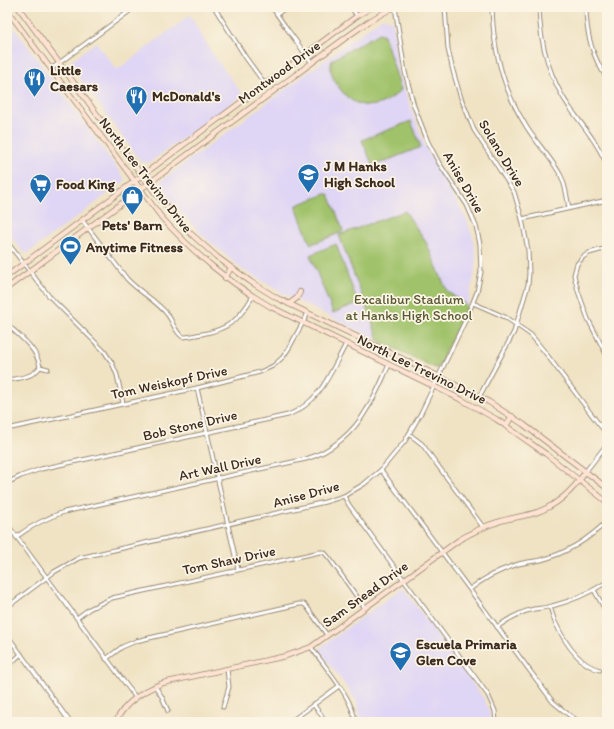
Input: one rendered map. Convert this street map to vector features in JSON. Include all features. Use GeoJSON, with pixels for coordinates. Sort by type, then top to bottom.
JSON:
{"type":"FeatureCollection","features":[{"type":"Feature","properties":{"kind":"main road","name":"North Lee Trevino Drive"},"geometry":{"type":"LineString","coordinates":[[18,7],[60,62],[148,184],[189,232],[231,268],[264,291],[438,376],[512,416],[551,444],[607,488]]}},
{"type":"Feature","properties":{"kind":"main road","name":"Montwood Drive"},"geometry":{"type":"LineString","coordinates":[[7,276],[357,16],[372,7]]}},
{"type":"Feature","properties":{"kind":"main road","name":"Montwood Drive"},"geometry":{"type":"LineString","coordinates":[[7,288],[371,20],[394,7]]}},
{"type":"Feature","properties":{"kind":"main road","name":"North Lee Trevino Drive"},"geometry":{"type":"LineString","coordinates":[[7,10],[162,218],[178,236],[225,278],[271,307],[475,407],[545,453],[607,502]]}},
{"type":"Feature","properties":{"kind":"main road"},"geometry":{"type":"LineString","coordinates":[[88,120],[98,114]]}},
{"type":"Feature","properties":{"kind":"main road"},"geometry":{"type":"LineString","coordinates":[[223,116],[228,124]]}},
{"type":"Feature","properties":{"kind":"main road"},"geometry":{"type":"LineString","coordinates":[[225,278],[231,268]]}},
{"type":"Feature","properties":{"kind":"main road"},"geometry":{"type":"LineString","coordinates":[[289,304],[297,298],[300,292]]}},
{"type":"Feature","properties":{"kind":"main road"},"geometry":{"type":"LineString","coordinates":[[506,426],[512,416]]}},
{"type":"Feature","properties":{"kind":"main road","name":"Sam Snead Drive"},"geometry":{"type":"LineString","coordinates":[[116,722],[122,712],[136,698],[155,686],[172,680],[286,656],[311,647],[458,540],[483,527],[503,520],[541,511],[551,506],[565,496],[586,471]]}},
{"type":"Feature","properties":{"kind":"street"},"geometry":{"type":"LineString","coordinates":[[51,69],[135,7]]}},
{"type":"Feature","properties":{"kind":"street"},"geometry":{"type":"LineString","coordinates":[[214,7],[238,46],[265,84]]}},
{"type":"Feature","properties":{"kind":"street"},"geometry":{"type":"LineString","coordinates":[[272,7],[312,63]]}},
{"type":"Feature","properties":{"kind":"street"},"geometry":{"type":"LineString","coordinates":[[277,14],[287,7]]}},
{"type":"Feature","properties":{"kind":"street"},"geometry":{"type":"LineString","coordinates":[[351,7],[357,16]]}},
{"type":"Feature","properties":{"kind":"street","name":"Anise Drive"},"geometry":{"type":"LineString","coordinates":[[7,607],[63,566],[85,556],[325,502],[344,496],[364,484],[381,470],[409,434],[421,413],[474,303],[479,282],[481,262],[478,232],[467,205],[439,163],[418,118],[405,72],[394,7]]}},
{"type":"Feature","properties":{"kind":"street","name":"Solano Drive"},"geometry":{"type":"LineString","coordinates":[[445,7],[446,33],[452,71],[461,98],[474,130],[514,192],[522,219],[528,250],[528,286],[516,324],[507,347],[479,397]]}},
{"type":"Feature","properties":{"kind":"street"},"geometry":{"type":"LineString","coordinates":[[492,7],[496,51],[508,92],[526,127],[560,174],[564,184],[569,208]]}},
{"type":"Feature","properties":{"kind":"street"},"geometry":{"type":"LineString","coordinates":[[539,7],[540,33],[550,72],[562,96],[596,143],[607,165]]}},
{"type":"Feature","properties":{"kind":"street"},"geometry":{"type":"LineString","coordinates":[[586,7],[589,38],[596,59],[607,78]]}},
{"type":"Feature","properties":{"kind":"street"},"geometry":{"type":"LineString","coordinates":[[522,219],[607,200]]}},
{"type":"Feature","properties":{"kind":"street"},"geometry":{"type":"LineString","coordinates":[[82,220],[127,279],[166,312],[178,333],[183,337],[214,332],[230,324],[239,317],[253,296]]}},
{"type":"Feature","properties":{"kind":"street"},"geometry":{"type":"LineString","coordinates":[[7,242],[58,306],[108,356],[117,375],[123,403]]}},
{"type":"Feature","properties":{"kind":"street"},"geometry":{"type":"LineString","coordinates":[[607,248],[589,253],[582,257],[577,264],[574,275],[588,319],[607,356]]}},
{"type":"Feature","properties":{"kind":"street"},"geometry":{"type":"LineString","coordinates":[[474,303],[505,317],[516,324],[537,342],[607,434]]}},
{"type":"Feature","properties":{"kind":"street","name":"Tom Weiskopf Drive"},"geometry":{"type":"LineString","coordinates":[[7,430],[123,403],[197,388],[253,374],[273,366],[283,357],[308,313]]}},
{"type":"Feature","properties":{"kind":"street"},"geometry":{"type":"LineString","coordinates":[[7,325],[33,350],[40,367]]}},
{"type":"Feature","properties":{"kind":"street","name":"Bob Stone Drive"},"geometry":{"type":"LineString","coordinates":[[7,483],[41,469],[288,415],[302,408],[325,384],[346,344]]}},
{"type":"Feature","properties":{"kind":"street","name":"Art Wall Drive"},"geometry":{"type":"LineString","coordinates":[[16,537],[39,522],[64,512],[306,459],[321,454],[352,430],[367,409],[389,365]]}},
{"type":"Feature","properties":{"kind":"street"},"geometry":{"type":"LineString","coordinates":[[40,367],[48,369]]}},
{"type":"Feature","properties":{"kind":"street"},"geometry":{"type":"LineString","coordinates":[[7,380],[31,375],[40,367]]}},
{"type":"Feature","properties":{"kind":"street"},"geometry":{"type":"LineString","coordinates":[[197,388],[238,569]]}},
{"type":"Feature","properties":{"kind":"street"},"geometry":{"type":"LineString","coordinates":[[409,434],[422,444],[483,527]]}},
{"type":"Feature","properties":{"kind":"street","name":"Sam Snead Drive"},"geometry":{"type":"LineString","coordinates":[[586,471],[607,444]]}},
{"type":"Feature","properties":{"kind":"street"},"geometry":{"type":"LineString","coordinates":[[381,470],[553,702],[568,716],[580,722]]}},
{"type":"Feature","properties":{"kind":"street"},"geometry":{"type":"LineString","coordinates":[[344,496],[349,505],[488,696],[495,711],[496,722]]}},
{"type":"Feature","properties":{"kind":"street"},"geometry":{"type":"LineString","coordinates":[[470,589],[488,577],[515,565],[545,559],[568,550],[590,537],[607,521]]}},
{"type":"Feature","properties":{"kind":"street"},"geometry":{"type":"LineString","coordinates":[[7,524],[136,698]]}},
{"type":"Feature","properties":{"kind":"street","name":"Tom Shaw Drive"},"geometry":{"type":"LineString","coordinates":[[76,618],[89,609],[112,598],[320,552],[324,552],[365,608]]}},
{"type":"Feature","properties":{"kind":"street"},"geometry":{"type":"LineString","coordinates":[[497,627],[520,614],[531,610],[550,607],[594,590],[607,582]]}},
{"type":"Feature","properties":{"kind":"street"},"geometry":{"type":"LineString","coordinates":[[594,590],[607,613]]}},
{"type":"Feature","properties":{"kind":"street"},"geometry":{"type":"LineString","coordinates":[[106,659],[122,647],[136,641],[299,604],[304,604],[307,607],[327,635]]}},
{"type":"Feature","properties":{"kind":"street"},"geometry":{"type":"LineString","coordinates":[[550,607],[558,628],[578,658],[587,665],[600,670]]}},
{"type":"Feature","properties":{"kind":"street"},"geometry":{"type":"LineString","coordinates":[[7,635],[70,722]]}},
{"type":"Feature","properties":{"kind":"street"},"geometry":{"type":"LineString","coordinates":[[311,647],[348,699],[353,710],[355,722]]}},
{"type":"Feature","properties":{"kind":"street"},"geometry":{"type":"LineString","coordinates":[[7,667],[21,654]]}},
{"type":"Feature","properties":{"kind":"street"},"geometry":{"type":"LineString","coordinates":[[224,708],[229,687],[226,669]]}},
{"type":"Feature","properties":{"kind":"street"},"geometry":{"type":"LineString","coordinates":[[155,686],[168,711]]}},
{"type":"Feature","properties":{"kind":"street"},"geometry":{"type":"LineString","coordinates":[[290,722],[339,686]]}},
{"type":"Feature","properties":{"kind":"street"},"geometry":{"type":"LineString","coordinates":[[314,704],[322,716]]}},
{"type":"Feature","properties":{"kind":"shaded area"},"geometry":{"type":"Polygon","coordinates":[[[190,15],[214,56],[243,95],[147,164],[145,161],[142,163],[69,64],[96,42],[117,70],[190,15]]]}},
{"type":"Feature","properties":{"kind":"shaded area","name":"J M Hanks High School"},"geometry":{"type":"Polygon","coordinates":[[[383,17],[393,22],[398,72],[430,156],[467,220],[473,238],[476,257],[474,277],[467,306],[438,367],[435,368],[284,294],[242,269],[203,236],[159,188],[161,181],[383,17]]]}},
{"type":"Feature","properties":{"kind":"shaded area"},"geometry":{"type":"Polygon","coordinates":[[[7,18],[125,179],[124,182],[28,253],[23,252],[7,231],[7,18]]]}},
{"type":"Feature","properties":{"kind":"shaded area","name":"Escuela Primaria Glen Cove"},"geometry":{"type":"Polygon","coordinates":[[[401,589],[404,589],[484,699],[489,710],[491,722],[362,722],[356,700],[320,651],[320,648],[401,589]]]}},
{"type":"Feature","properties":{"kind":"green space"},"geometry":{"type":"Polygon","coordinates":[[[379,33],[384,35],[401,90],[385,102],[368,106],[352,101],[345,94],[333,77],[331,64],[332,60],[379,33]]]}},
{"type":"Feature","properties":{"kind":"green space"},"geometry":{"type":"Polygon","coordinates":[[[411,121],[421,147],[373,166],[362,140],[411,121]]]}},
{"type":"Feature","properties":{"kind":"green space"},"geometry":{"type":"Polygon","coordinates":[[[329,194],[343,230],[342,232],[312,244],[310,243],[296,207],[297,205],[329,194]]]}},
{"type":"Feature","properties":{"kind":"green space","name":"Excalibur Stadium at Hanks High School"},"geometry":{"type":"Polygon","coordinates":[[[405,211],[426,242],[447,291],[467,306],[438,367],[435,368],[379,341],[339,235],[405,211]]]}},
{"type":"Feature","properties":{"kind":"green space"},"geometry":{"type":"Polygon","coordinates":[[[336,244],[358,303],[333,313],[310,255],[336,244]]]}},
{"type":"Feature","properties":{"kind":"place","name":"Little Caesars"},"geometry":{"type":"Point","coordinates":[35,98]}},
{"type":"Feature","properties":{"kind":"place","name":"McDonald's"},"geometry":{"type":"Point","coordinates":[136,116]}},
{"type":"Feature","properties":{"kind":"place","name":"J M Hanks High School"},"geometry":{"type":"Point","coordinates":[309,194]}},
{"type":"Feature","properties":{"kind":"place","name":"Food King"},"geometry":{"type":"Point","coordinates":[40,204]}},
{"type":"Feature","properties":{"kind":"place","name":"Pets' Barn"},"geometry":{"type":"Point","coordinates":[132,216]}},
{"type":"Feature","properties":{"kind":"place","name":"Anytime Fitness"},"geometry":{"type":"Point","coordinates":[70,266]}},
{"type":"Feature","properties":{"kind":"place","name":"Escuela Primaria Glen Cove"},"geometry":{"type":"Point","coordinates":[400,672]}}]}
